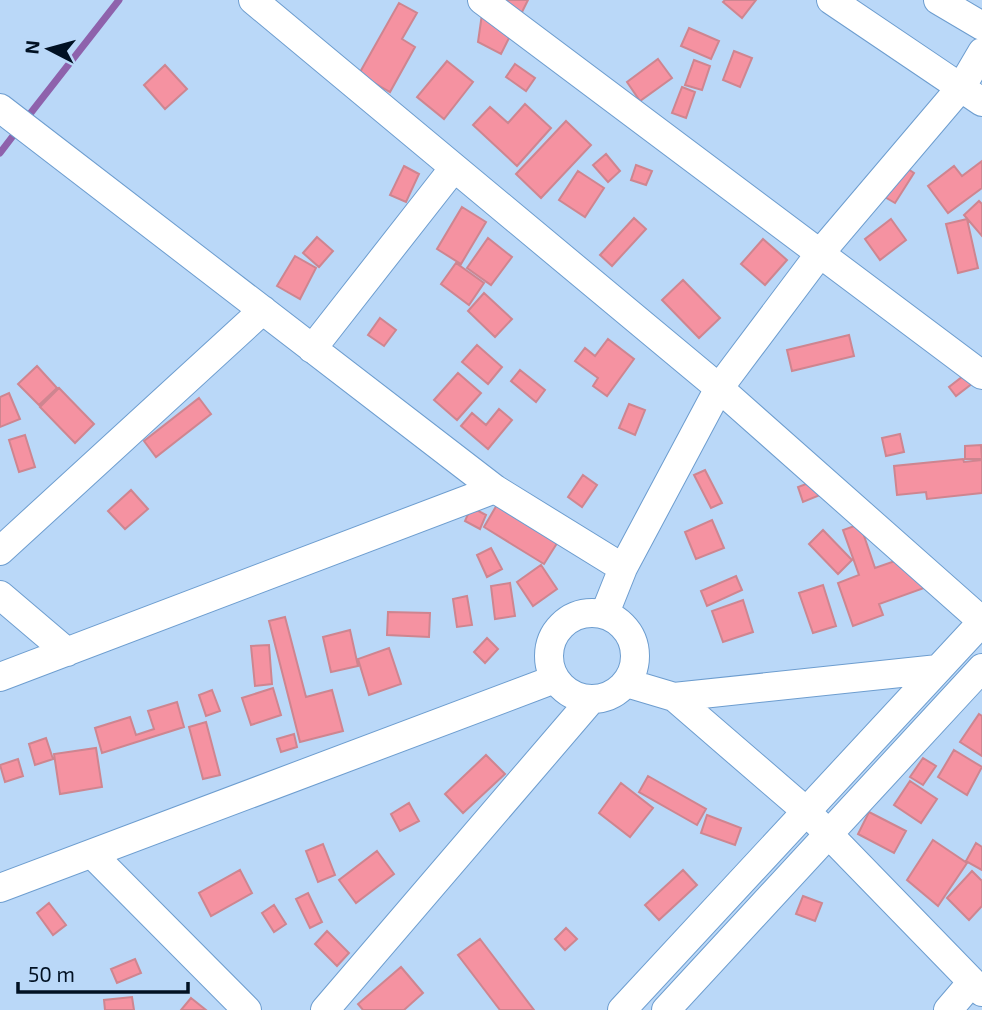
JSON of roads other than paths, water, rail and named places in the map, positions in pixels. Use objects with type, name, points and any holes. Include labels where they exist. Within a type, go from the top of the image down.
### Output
[{"type":"street","points":[[253,0],[719,388],[982,622],[622,1010]]},
{"type":"street","points":[[482,0],[821,251],[982,375]]},
{"type":"street","points":[[831,0],[972,94]]},
{"type":"street","points":[[938,0],[982,26]]},
{"type":"street","points":[[605,613],[623,568],[719,388],[821,251],[972,94],[982,52]]},
{"type":"street","points":[[5,111],[495,489],[623,568]]},
{"type":"street","points":[[312,349],[453,169]]},
{"type":"street","points":[[0,551],[263,310]]},
{"type":"street","points":[[0,677],[495,489]]},
{"type":"street","points":[[0,596],[67,652]]},
{"type":"street","points":[[584,612],[605,613],[623,624],[635,642],[636,664],[627,683],[611,696],[590,701],[570,694],[555,679],[548,659],[552,638],[565,621],[584,612]]},
{"type":"street","points":[[666,1010],[982,668]]},
{"type":"street","points":[[627,683],[674,697],[938,669]]},
{"type":"street","points":[[2,881],[93,855],[555,679]]},
{"type":"street","points":[[674,697],[806,811],[977,987],[948,1010]]},
{"type":"street","points":[[325,1010],[590,701]]},
{"type":"street","points":[[93,855],[247,1010]]},
{"type":"waterway","points":[[26,119],[119,0]]},
{"type":"waterway","points":[[0,153],[19,128]]}]
